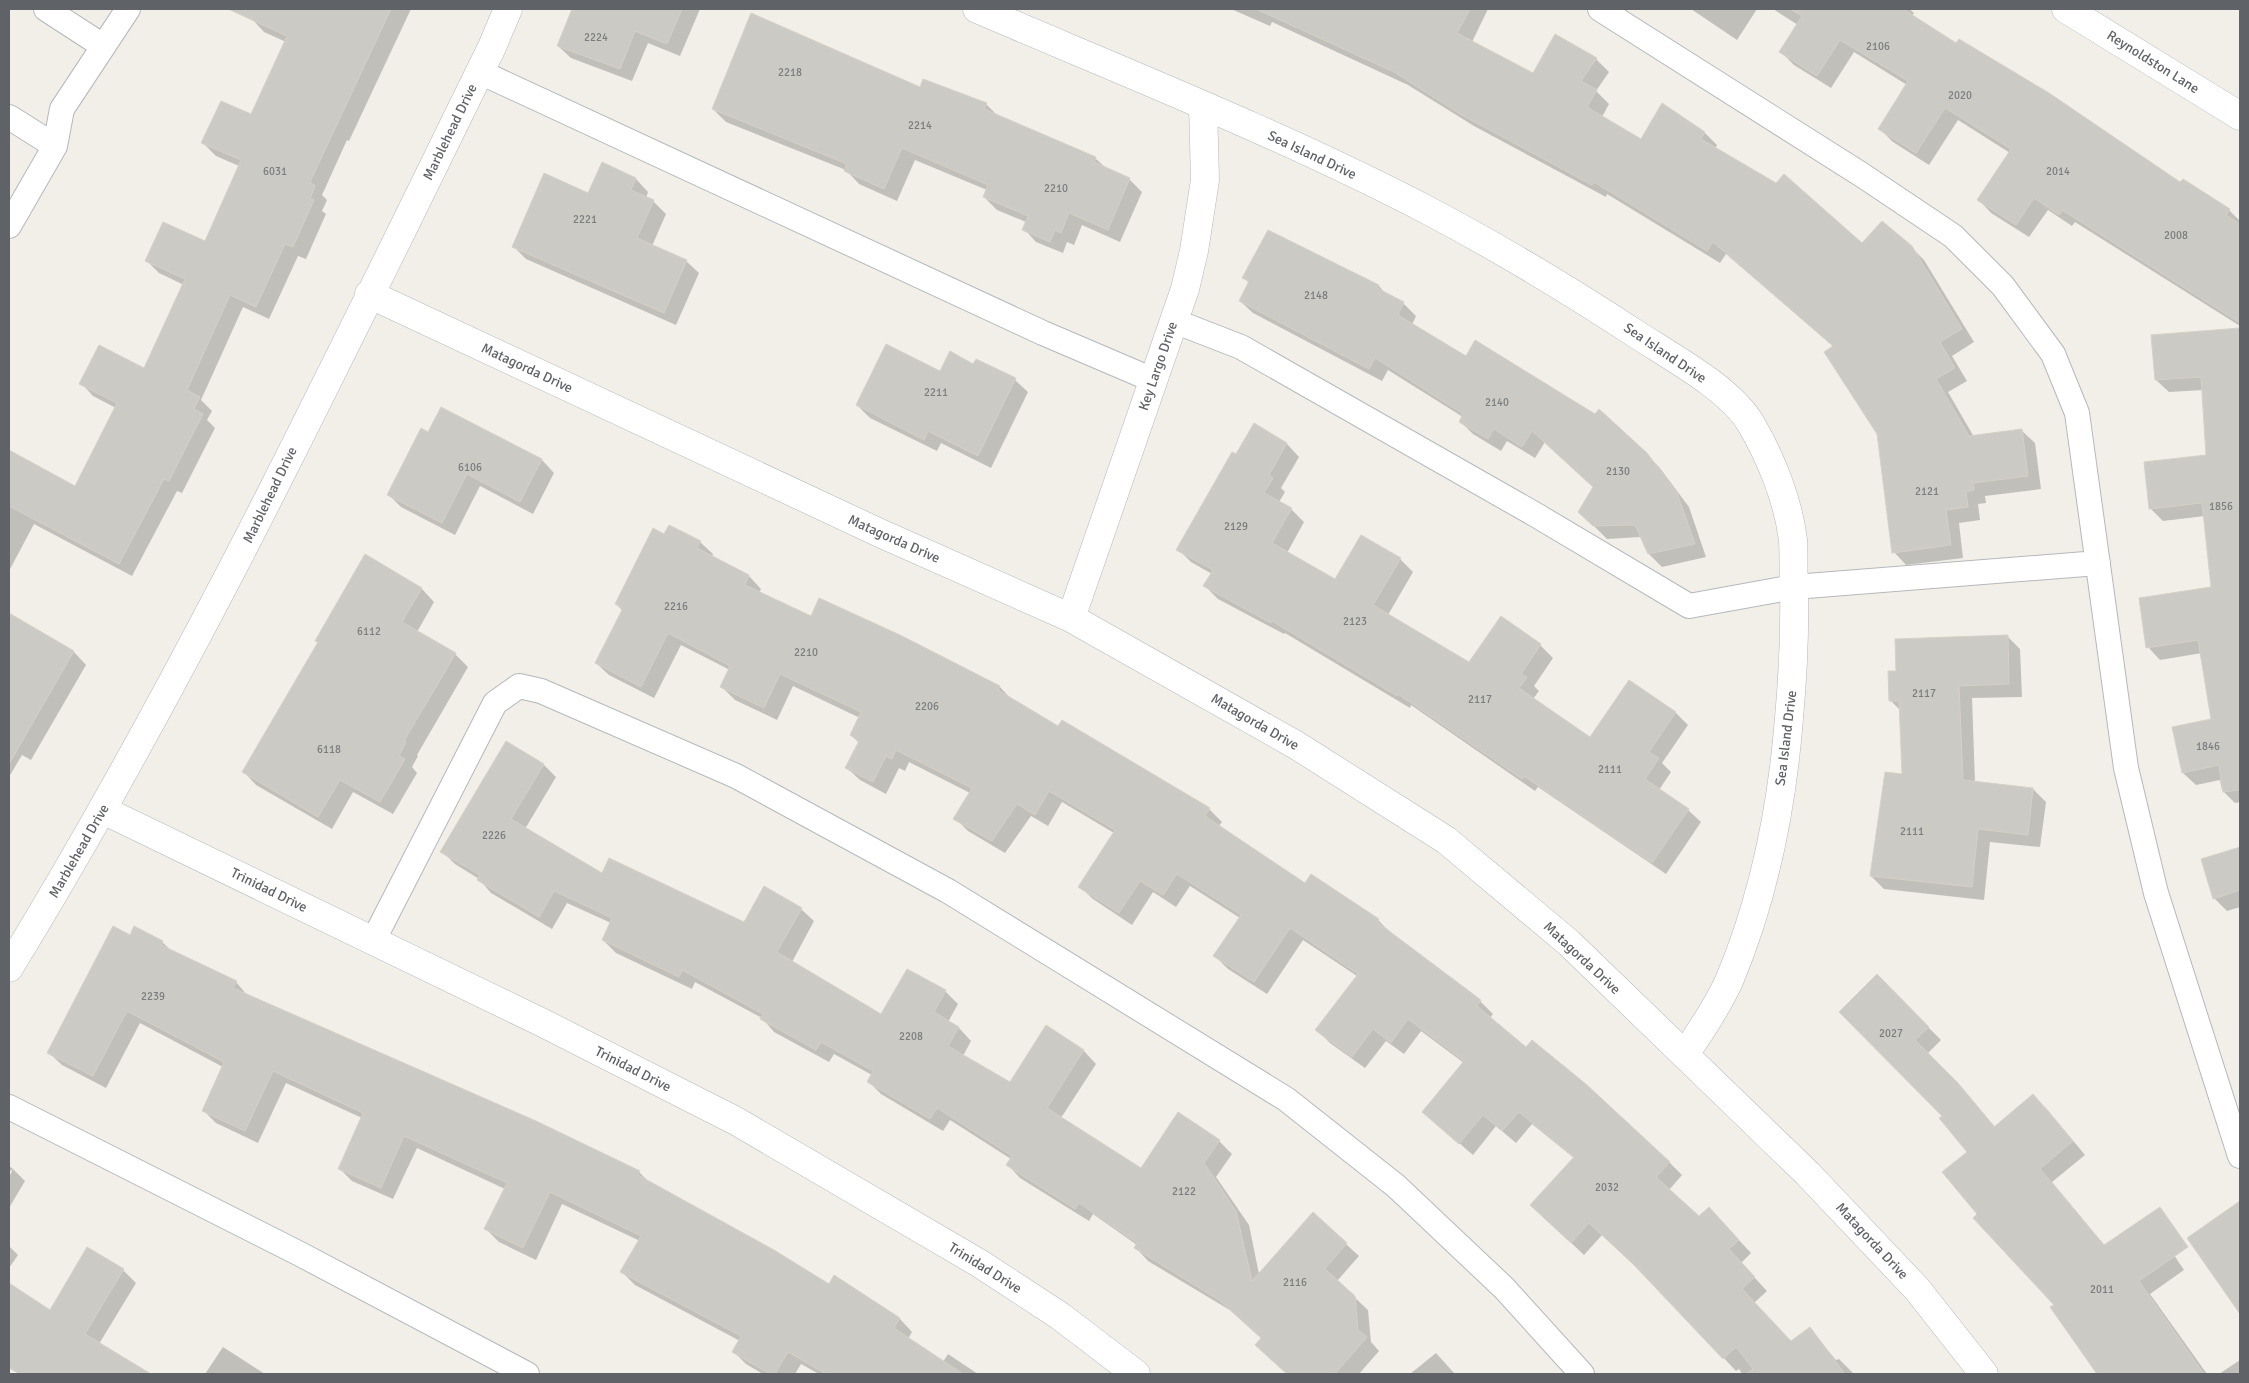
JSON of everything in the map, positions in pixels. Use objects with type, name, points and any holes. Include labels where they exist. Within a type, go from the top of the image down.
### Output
[{"type":"street","name":"Marblehead Drive","points":[[9,968],[103,810],[166,697],[234,567],[480,72],[508,9]]},
{"type":"street","name":"Sea Island Drive","points":[[977,9],[1203,105],[1312,154],[1463,230],[1555,281],[1721,392],[1749,419],[1768,455],[1782,494],[1793,538],[1795,644],[1788,730],[1771,853],[1728,981],[1712,1013],[1686,1054]]},
{"type":"street","name":"Reynoldston Lane","points":[[2066,9],[2240,116]]},
{"type":"street","name":"Key Largo Drive","points":[[1071,618],[1185,289],[1194,251],[1205,180],[1206,146],[1203,105]]},
{"type":"street","name":"Matagorda Drive","points":[[369,294],[882,534],[1071,618],[1296,744],[1446,840],[1569,944],[1686,1054],[1807,1173],[1917,1289],[1984,1374]]},
{"type":"street","name":"Trinidad Drive","points":[[103,810],[541,1022],[736,1121],[979,1263],[1060,1316],[1136,1374]]},
{"type":"lane","points":[[46,9],[103,46]]},
{"type":"lane","points":[[9,226],[55,146],[62,109],[128,9]]},
{"type":"lane","points":[[1600,9],[1854,170],[1953,236],[2003,286],[2053,354],[2077,413],[2126,768],[2156,893],[2240,1156]]},
{"type":"lane","points":[[480,72],[1043,333],[1154,380]]},
{"type":"lane","points":[[9,117],[55,146]]},
{"type":"lane","points":[[1174,321],[1241,347],[1536,515],[1689,606],[1794,587],[2098,563]]},
{"type":"lane","points":[[373,941],[495,703],[518,686],[542,691],[736,776],[948,891],[1286,1099],[1403,1192],[1504,1288],[1582,1374]]},
{"type":"lane","points":[[9,1107],[300,1254],[527,1374]]},
{"type":"building","points":[[228,9],[391,9],[310,182],[315,186],[310,199],[314,200],[293,247],[285,244],[256,307],[230,295],[187,390],[200,397],[194,409],[203,414],[169,481],[164,479],[119,564],[9,506],[9,450],[75,486],[117,403],[79,384],[99,345],[144,368],[185,279],[145,261],[163,222],[205,241],[241,160],[201,143],[221,101],[251,114],[287,36]]},
{"type":"building","points":[[572,9],[682,9],[667,44],[635,31],[620,69],[557,46]]},
{"type":"building","points":[[1256,9],[1470,9],[1457,33],[1533,73],[1555,34],[1597,58],[1581,81],[1597,90],[1587,107],[1641,139],[1662,103],[1705,132],[1701,139],[1776,183],[1784,174],[1862,243],[1882,221],[1912,246],[1962,329],[1940,342],[1955,368],[1936,379],[1969,436],[2022,429],[2028,476],[1973,483],[1974,490],[1966,492],[1968,507],[1946,510],[1951,545],[1892,553],[1877,434],[1824,352],[1833,346],[1713,242],[1707,251],[1594,182],[1592,185],[1460,114],[1394,72]]},
{"type":"building","points":[[1790,9],[1903,9],[1956,43],[1959,39],[2049,93],[2180,182],[2183,179],[2230,209],[2226,215],[2240,224],[2240,323],[2062,210],[2059,215],[2034,198],[2016,225],[1977,200],[2011,149],[1945,108],[1916,153],[1878,129],[1908,81],[1840,40],[1817,76],[1779,52],[1802,16]]},
{"type":"building","points":[[751,13],[920,87],[923,79],[987,103],[984,109],[1096,157],[1094,162],[1130,178],[1108,230],[1069,213],[1061,233],[1055,230],[1050,242],[1022,230],[1028,216],[983,197],[988,185],[902,148],[884,189],[844,171],[847,164],[712,109]]},
{"type":"building","points":[[602,162],[636,178],[631,190],[654,200],[637,238],[687,260],[664,313],[512,247],[544,173],[588,193]]},
{"type":"building","points":[[1268,230],[1379,285],[1377,288],[1404,302],[1398,315],[1466,356],[1475,340],[1595,414],[1599,409],[1647,453],[1677,493],[1695,544],[1648,554],[1635,525],[1593,526],[1578,512],[1593,487],[1532,431],[1522,447],[1494,429],[1488,439],[1459,422],[1463,414],[1375,358],[1369,369],[1239,301],[1249,281],[1242,278]]},
{"type":"building","points":[[2240,328],[2240,790],[2223,792],[2219,765],[2182,773],[2172,727],[2211,719],[2198,640],[2146,648],[2139,598],[2211,587],[2202,503],[2149,509],[2144,462],[2206,455],[2201,377],[2155,380],[2151,335]]},
{"type":"building","points":[[886,344],[940,371],[950,351],[973,364],[976,359],[1016,378],[978,456],[928,431],[924,440],[856,405]]},
{"type":"building","points":[[441,407],[542,459],[520,502],[467,474],[442,523],[387,495],[421,428],[428,432]]},
{"type":"building","points":[[1254,423],[1287,443],[1269,475],[1273,478],[1264,493],[1292,508],[1272,543],[1335,579],[1361,535],[1401,558],[1373,605],[1469,662],[1501,616],[1541,644],[1521,674],[1527,677],[1519,688],[1590,737],[1629,680],[1676,712],[1649,752],[1659,758],[1645,779],[1689,809],[1652,863],[1524,776],[1522,779],[1398,694],[1397,696],[1272,621],[1271,623],[1203,586],[1213,570],[1176,550],[1232,452],[1236,454]]},
{"type":"building","points":[[669,525],[701,541],[697,548],[749,575],[745,585],[811,616],[819,598],[900,635],[1000,686],[998,690],[1058,726],[1062,720],[1210,808],[1205,816],[1305,883],[1311,874],[1379,919],[1377,922],[1481,1000],[1477,1006],[1526,1047],[1532,1040],[1587,1085],[1670,1162],[1656,1177],[1699,1216],[1709,1207],[1739,1240],[1729,1249],[1755,1277],[1742,1289],[1791,1341],[1810,1327],[1845,1374],[1746,1374],[1753,1369],[1736,1347],[1723,1359],[1634,1265],[1589,1223],[1571,1243],[1530,1205],[1574,1157],[1519,1112],[1502,1131],[1483,1115],[1459,1144],[1422,1112],[1464,1061],[1408,1019],[1391,1043],[1373,1029],[1352,1057],[1315,1030],[1358,974],[1290,928],[1254,982],[1213,956],[1241,915],[1177,874],[1163,895],[1140,881],[1119,913],[1078,887],[1115,830],[1049,791],[1035,815],[1017,804],[992,841],[953,819],[972,788],[896,750],[892,759],[886,756],[873,782],[845,768],[859,741],[850,735],[861,712],[780,674],[764,708],[720,687],[730,666],[668,633],[641,687],[595,663],[623,608],[615,604],[653,528],[664,534]]},
{"type":"building","points":[[365,554],[422,588],[402,622],[456,653],[404,741],[406,742],[399,756],[405,759],[380,802],[340,780],[318,817],[242,772],[318,642],[315,641]]},
{"type":"building","points":[[9,613],[74,651],[9,764]]},
{"type":"building","points":[[2008,635],[2009,684],[1959,686],[1963,780],[2033,788],[2028,835],[1978,829],[1972,887],[1870,876],[1885,772],[1902,774],[1899,701],[1889,701],[1888,671],[1896,671],[1895,639]]},
{"type":"building","points":[[506,741],[544,764],[511,819],[602,873],[609,858],[744,922],[764,886],[802,908],[777,952],[881,1014],[907,969],[946,990],[934,1012],[959,1027],[948,1046],[1010,1082],[1046,1025],[1084,1050],[1047,1108],[1141,1168],[1178,1112],[1220,1140],[1204,1163],[1236,1211],[1252,1281],[1313,1212],[1347,1243],[1325,1269],[1355,1296],[1358,1330],[1367,1337],[1335,1374],[1287,1374],[1255,1345],[1261,1338],[1219,1300],[1134,1248],[1137,1243],[1079,1203],[1075,1209],[1006,1165],[1012,1156],[937,1108],[930,1119],[867,1082],[873,1071],[821,1042],[816,1050],[760,1019],[763,1014],[682,970],[679,977],[602,940],[612,918],[554,891],[539,917],[477,880],[480,875],[440,852]]},
{"type":"building","points":[[2240,847],[2240,890],[2213,899],[2201,859]]},
{"type":"building","points":[[113,926],[130,935],[134,926],[163,941],[161,945],[237,981],[233,988],[536,1121],[640,1171],[638,1175],[774,1250],[829,1284],[834,1275],[900,1318],[894,1328],[963,1374],[826,1374],[788,1352],[775,1374],[770,1374],[732,1352],[741,1336],[620,1272],[641,1236],[550,1192],[523,1248],[484,1229],[507,1183],[404,1136],[381,1188],[338,1169],[363,1113],[273,1071],[245,1131],[202,1111],[224,1062],[127,1011],[93,1076],[47,1053]]},
{"type":"building","points":[[1877,974],[1929,1027],[1915,1040],[1958,1083],[1994,1127],[2033,1094],[2073,1141],[2040,1169],[2104,1245],[2160,1207],[2188,1247],[2139,1281],[2204,1374],[2097,1374],[2050,1307],[2054,1305],[1973,1218],[1977,1214],[1942,1172],[1967,1152],[1939,1118],[1942,1116],[1839,1012]]},
{"type":"building","points":[[2240,1201],[2240,1314],[2187,1238]]},
{"type":"building","points":[[87,1247],[124,1269],[85,1334],[151,1374],[20,1374],[9,1368],[9,1283],[50,1310]]}]
